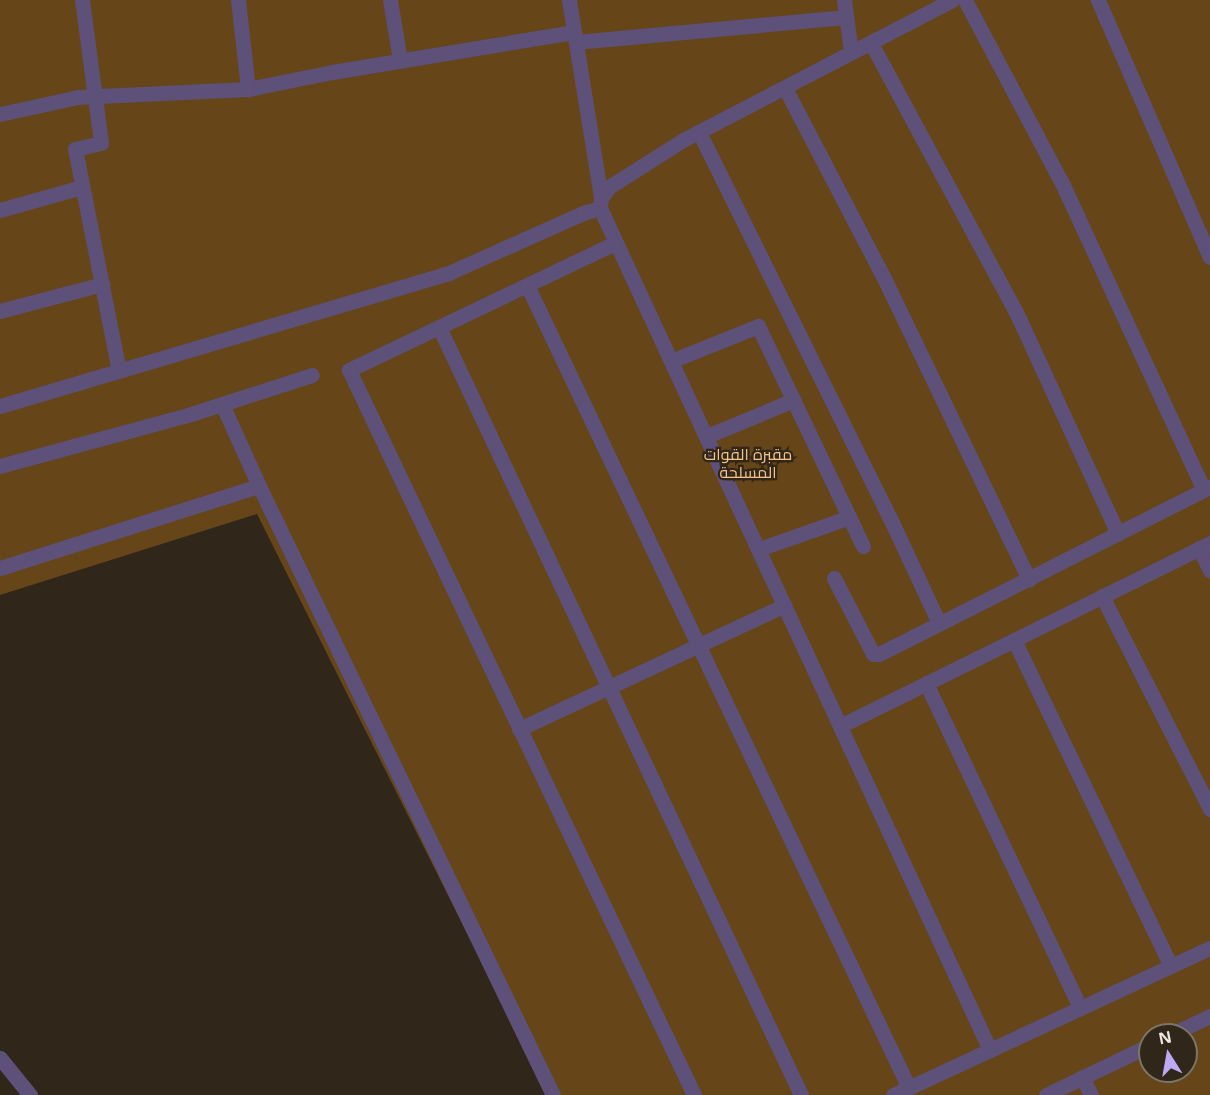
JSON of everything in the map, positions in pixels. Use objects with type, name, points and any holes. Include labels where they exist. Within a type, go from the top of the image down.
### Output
[{"type":"lane","points":[[82,0],[101,143],[75,149],[119,371]]},
{"type":"lane","points":[[238,0],[248,89]]},
{"type":"lane","points":[[390,0],[400,60]]},
{"type":"lane","points":[[568,0],[600,203],[615,243],[842,725],[990,1050]]},
{"type":"lane","points":[[844,0],[851,52]]},
{"type":"lane","points":[[834,578],[873,654],[879,654],[1207,489],[1062,183],[964,0]]},
{"type":"lane","points":[[1098,0],[1210,257]]},
{"type":"lane","points":[[0,406],[451,272],[583,213],[600,203],[609,187],[699,132],[950,1]]},
{"type":"lane","points":[[0,114],[78,97],[248,89],[400,60],[575,37],[846,17]]},
{"type":"lane","points":[[871,43],[1016,312],[1118,534]]},
{"type":"lane","points":[[785,88],[883,276],[1029,580]]},
{"type":"lane","points":[[699,132],[890,518],[939,623]]},
{"type":"lane","points":[[0,210],[82,187]]},
{"type":"lane","points":[[615,243],[349,370],[694,1095]]},
{"type":"lane","points":[[0,311],[102,284]]},
{"type":"lane","points":[[527,285],[909,1088]]},
{"type":"lane","points":[[672,361],[758,326],[863,546]]},
{"type":"lane","points":[[439,327],[801,1095]]},
{"type":"lane","points":[[0,466],[222,404],[312,375]]},
{"type":"lane","points":[[707,436],[794,400]]},
{"type":"lane","points":[[222,404],[259,486],[553,1095]]},
{"type":"lane","points":[[0,568],[259,486]]},
{"type":"lane","points":[[759,549],[850,517]]},
{"type":"lane","points":[[842,725],[1204,546],[1210,571]]},
{"type":"lane","points":[[1102,596],[1210,809]]},
{"type":"lane","points":[[519,729],[785,605]]},
{"type":"lane","points":[[1014,640],[1172,966]]},
{"type":"lane","points":[[926,683],[1080,1008]]},
{"type":"lane","points":[[893,1095],[1210,948]]},
{"type":"lane","points":[[1195,1023],[1210,1016]]},
{"type":"lane","points":[[1046,1095],[1138,1051]]},
{"type":"lane","points":[[0,1058],[30,1095]]},
{"type":"lane","points":[[1082,1077],[1091,1095]]},
{"type":"green space","name":"مقبرة القوات المسلحة","points":[[0,0],[1210,0],[1210,1095],[548,1095],[257,514],[0,595]]}]
